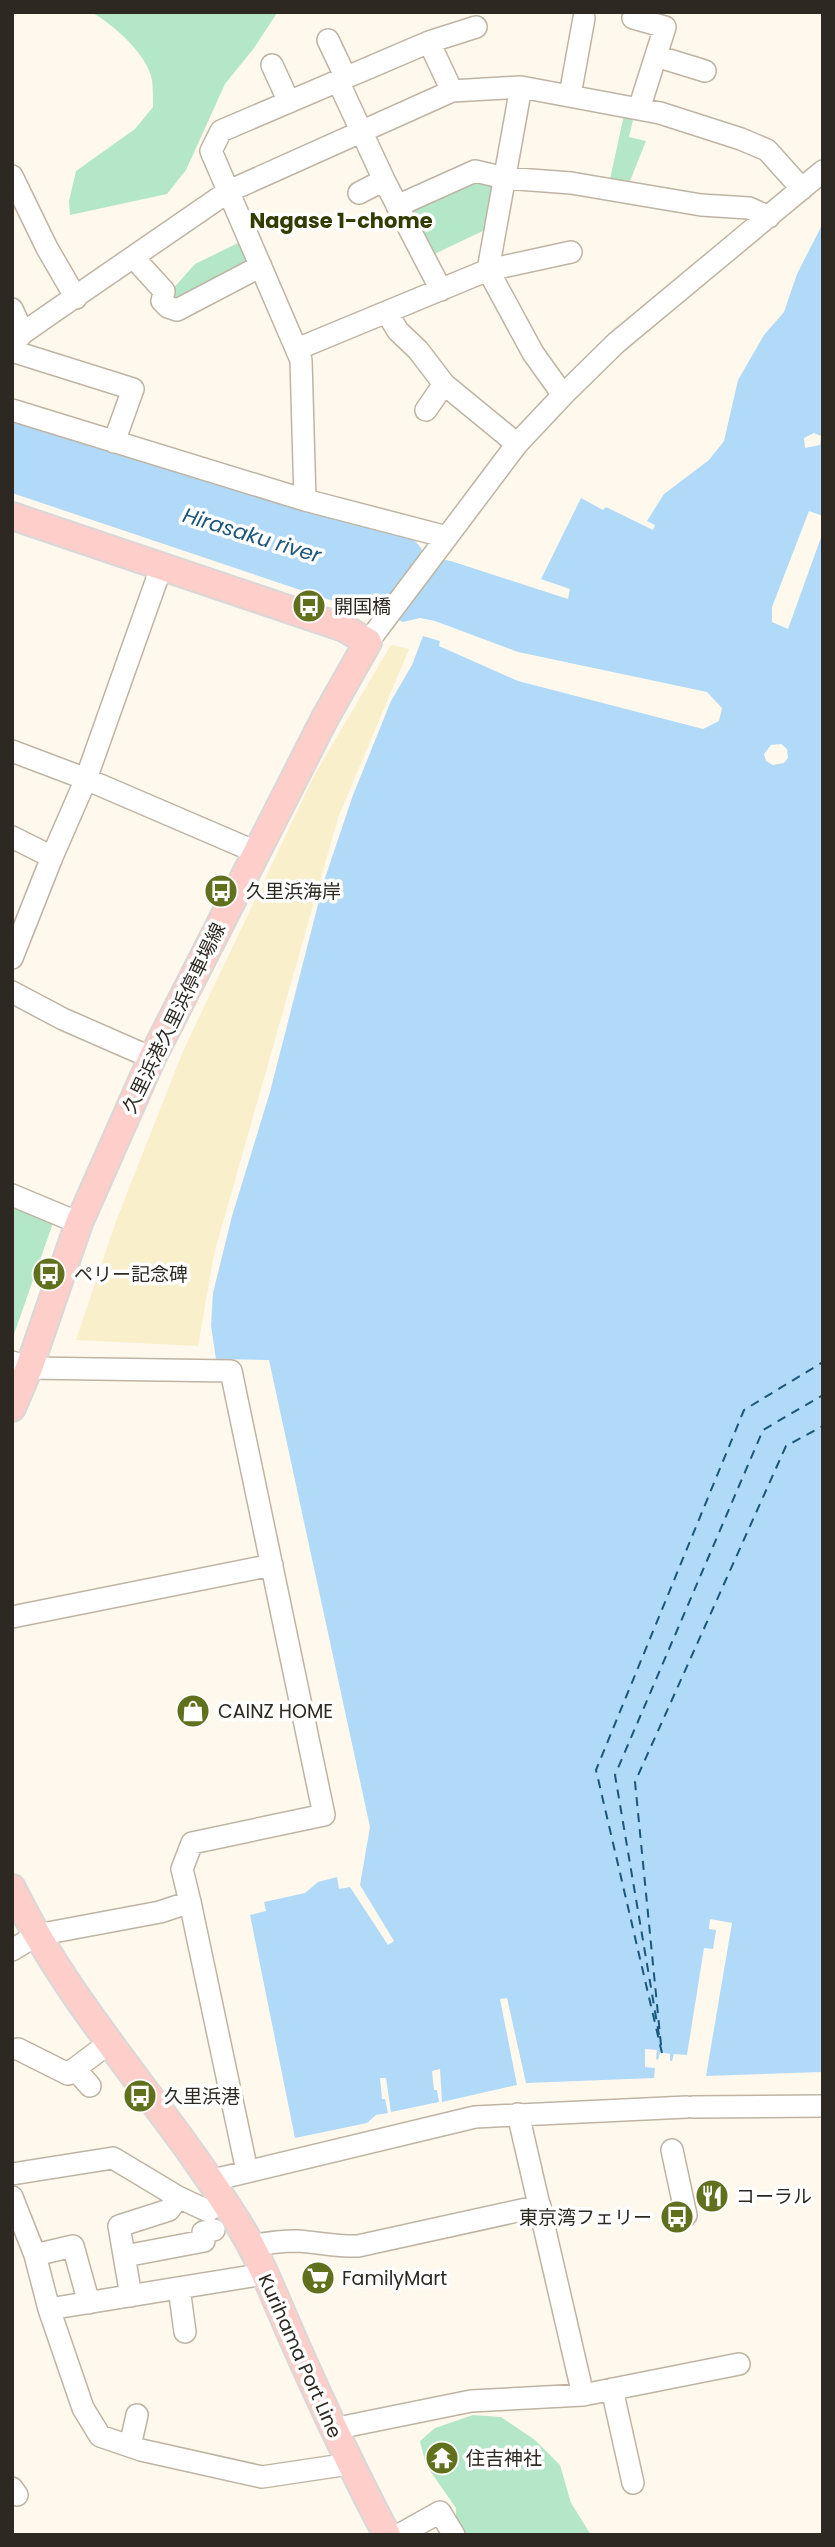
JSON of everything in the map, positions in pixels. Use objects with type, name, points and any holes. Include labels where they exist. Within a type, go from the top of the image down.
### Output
[{"type":"main road","points":[[12,516],[344,628],[374,633]]},
{"type":"main road","points":[[12,530],[337,638],[374,633]]},
{"type":"main road","name":"久里浜港久里浜停車場線","points":[[12,1408],[20,1365],[152,1058],[325,718],[374,633]]},
{"type":"main road","points":[[12,1888],[37,1935],[110,2043],[216,2190]]},
{"type":"main road","name":"Kurihama Port Line","points":[[216,2190],[251,2246],[349,2464],[387,2535]]},
{"type":"street","points":[[570,95],[584,18]]},
{"type":"street","points":[[633,18],[665,27],[639,109]]},
{"type":"street","points":[[306,500],[301,360],[211,151],[221,131],[250,109],[289,102],[429,42],[476,27]]},
{"type":"street","points":[[328,40],[362,132],[441,290]]},
{"type":"street","points":[[429,42],[452,91]]},
{"type":"street","points":[[656,56],[705,71]]},
{"type":"street","points":[[272,65],[289,102]]},
{"type":"street","points":[[521,87],[488,270],[533,353],[563,395]]},
{"type":"street","points":[[16,343],[229,191],[452,91],[521,87],[660,113],[767,150],[802,189]]},
{"type":"street","points":[[397,206],[475,171],[505,178],[571,183],[701,205],[749,208],[769,217]]},
{"type":"street","points":[[374,633],[517,444],[563,395],[616,343],[823,172]]},
{"type":"street","points":[[12,176],[47,248],[76,298]]},
{"type":"street","points":[[359,193],[384,180]]},
{"type":"street","points":[[297,349],[488,270],[571,252]]},
{"type":"street","points":[[133,257],[164,291],[162,301],[177,310],[261,266]]},
{"type":"street","points":[[12,309],[16,343]]},
{"type":"street","points":[[387,313],[398,331],[418,350],[444,384],[517,444]]},
{"type":"street","points":[[16,343],[132,389],[114,442]]},
{"type":"street","points":[[426,410],[444,384]]},
{"type":"street","points":[[12,410],[441,544]]},
{"type":"street","points":[[12,958],[86,779],[158,579]]},
{"type":"street","points":[[12,751],[86,779],[256,852]]},
{"type":"street","points":[[12,837],[52,857]]},
{"type":"street","points":[[12,992],[63,1019],[152,1058]]},
{"type":"street","points":[[12,1195],[79,1223]]},
{"type":"street","points":[[20,1365],[231,1371],[324,1815],[192,1843],[182,1869],[247,2171]]},
{"type":"street","points":[[12,1617],[272,1565]]},
{"type":"street","points":[[12,1950],[37,1935],[160,1912],[190,1902]]},
{"type":"street","points":[[68,2074],[110,2043]]},
{"type":"street","points":[[18,2049],[68,2074]]},
{"type":"street","points":[[68,2074],[75,2069],[90,2086]]},
{"type":"street","points":[[12,2174],[113,2158],[178,2197],[208,2211],[216,2190],[247,2171],[475,2117],[690,2107],[823,2106]]},
{"type":"street","points":[[518,2114],[583,2395]]},
{"type":"street","points":[[672,2150],[686,2215]]},
{"type":"street","points":[[12,2197],[35,2255],[49,2309],[83,2408],[100,2436],[130,2446],[262,2477],[349,2464]]},
{"type":"street","points":[[131,2296],[119,2226],[169,2210],[178,2197]]},
{"type":"street","points":[[251,2246],[298,2241],[339,2247],[358,2245],[540,2206]]},
{"type":"street","points":[[125,2256],[204,2241],[203,2232],[214,2230]]},
{"type":"street","points":[[35,2255],[73,2246],[89,2303]]},
{"type":"street","points":[[49,2309],[264,2274]]},
{"type":"street","points":[[179,2288],[185,2332]]},
{"type":"street","points":[[333,2429],[471,2401],[583,2395],[739,2364]]},
{"type":"street","points":[[612,2389],[633,2483]]},
{"type":"street","points":[[130,2446],[136,2415]]},
{"type":"street","points":[[400,2535],[440,2512],[454,2535]]},
{"type":"green space","points":[[91,12],[333,12],[277,13],[254,48],[225,84],[186,170],[167,194],[70,215],[69,201],[76,171],[135,129],[153,107],[152,80],[144,61],[119,32]]},
{"type":"green space","points":[[624,115],[634,116],[629,137],[646,141],[630,181],[610,179]]},
{"type":"green space","points":[[475,179],[497,181],[485,230],[428,257],[404,211]]},
{"type":"green space","points":[[242,241],[251,266],[177,304],[170,292],[195,264]]},
{"type":"green space","points":[[12,1203],[53,1223],[12,1340]]},
{"type":"green space","points":[[473,2415],[501,2417],[535,2440],[560,2465],[571,2503],[591,2535],[456,2535],[456,2508],[426,2465],[420,2441],[435,2428]]},
{"type":"sand","points":[[391,645],[409,649],[338,818],[214,1254],[198,1346],[76,1340],[116,1221],[184,1049],[315,774]]},
{"type":"water","name":"Hirasaku river","points":[[823,223],[823,2072],[706,2076],[732,1923],[710,1919],[709,1929],[716,1930],[713,1949],[704,1948],[687,2055],[674,2054],[670,2061],[670,2054],[660,2052],[658,2060],[657,2050],[645,2049],[645,2067],[655,2068],[654,2078],[526,2083],[507,1998],[500,1999],[517,2085],[442,2102],[440,2069],[432,2071],[434,2090],[437,2090],[439,2102],[391,2112],[386,2078],[380,2078],[382,2099],[385,2099],[388,2113],[376,2115],[367,2123],[295,2138],[250,1915],[266,1911],[264,1902],[305,1893],[318,1882],[337,1877],[339,1889],[350,1887],[388,1945],[394,1941],[360,1885],[370,1827],[269,1360],[216,1359],[211,1326],[213,1293],[232,1216],[270,1092],[324,881],[353,795],[391,701],[412,665],[423,636],[440,641],[439,646],[518,681],[703,729],[719,721],[722,708],[707,692],[518,652],[435,621],[420,618],[403,622],[380,612],[368,616],[348,606],[12,493],[12,415],[408,538],[418,544],[424,556],[451,561],[568,599],[570,589],[541,579],[581,498],[653,530],[655,525],[647,521],[664,494],[709,460],[724,441],[738,380],[764,335],[784,312],[797,274]],"holes":[[[814,433],[821,436],[820,445],[805,448],[804,438]],[[781,744],[787,749],[788,758],[784,763],[773,765],[766,761],[764,754],[771,745]]]},
{"type":"pier","points":[[809,511],[823,516],[823,532],[788,629],[772,622],[772,607]]},
{"type":"ferry route","points":[[662,2053],[596,1770],[744,1410],[823,1362]]},
{"type":"ferry route","points":[[659,2035],[615,1775],[763,1430],[823,1395]]},
{"type":"ferry route","points":[[661,2045],[635,1782],[786,1446],[823,1426]]},
{"type":"place","name":"開国橋","points":[[309,606]]},
{"type":"place","name":"久里浜海岸","points":[[221,891]]},
{"type":"place","name":"ペリー記念碑","points":[[49,1274]]},
{"type":"place","name":"CAINZ HOME","points":[[193,1711]]},
{"type":"place","name":"久里浜港","points":[[140,2096]]},
{"type":"place","name":"コーラル","points":[[712,2196]]},
{"type":"place","name":"東京湾フェリー","points":[[677,2217]]},
{"type":"place","name":"FamilyMart","points":[[318,2278]]},
{"type":"place","name":"住吉神社","points":[[442,2458]]},
{"type":"district","name":"Nagase 1-chome","points":[[341,220]]}]
